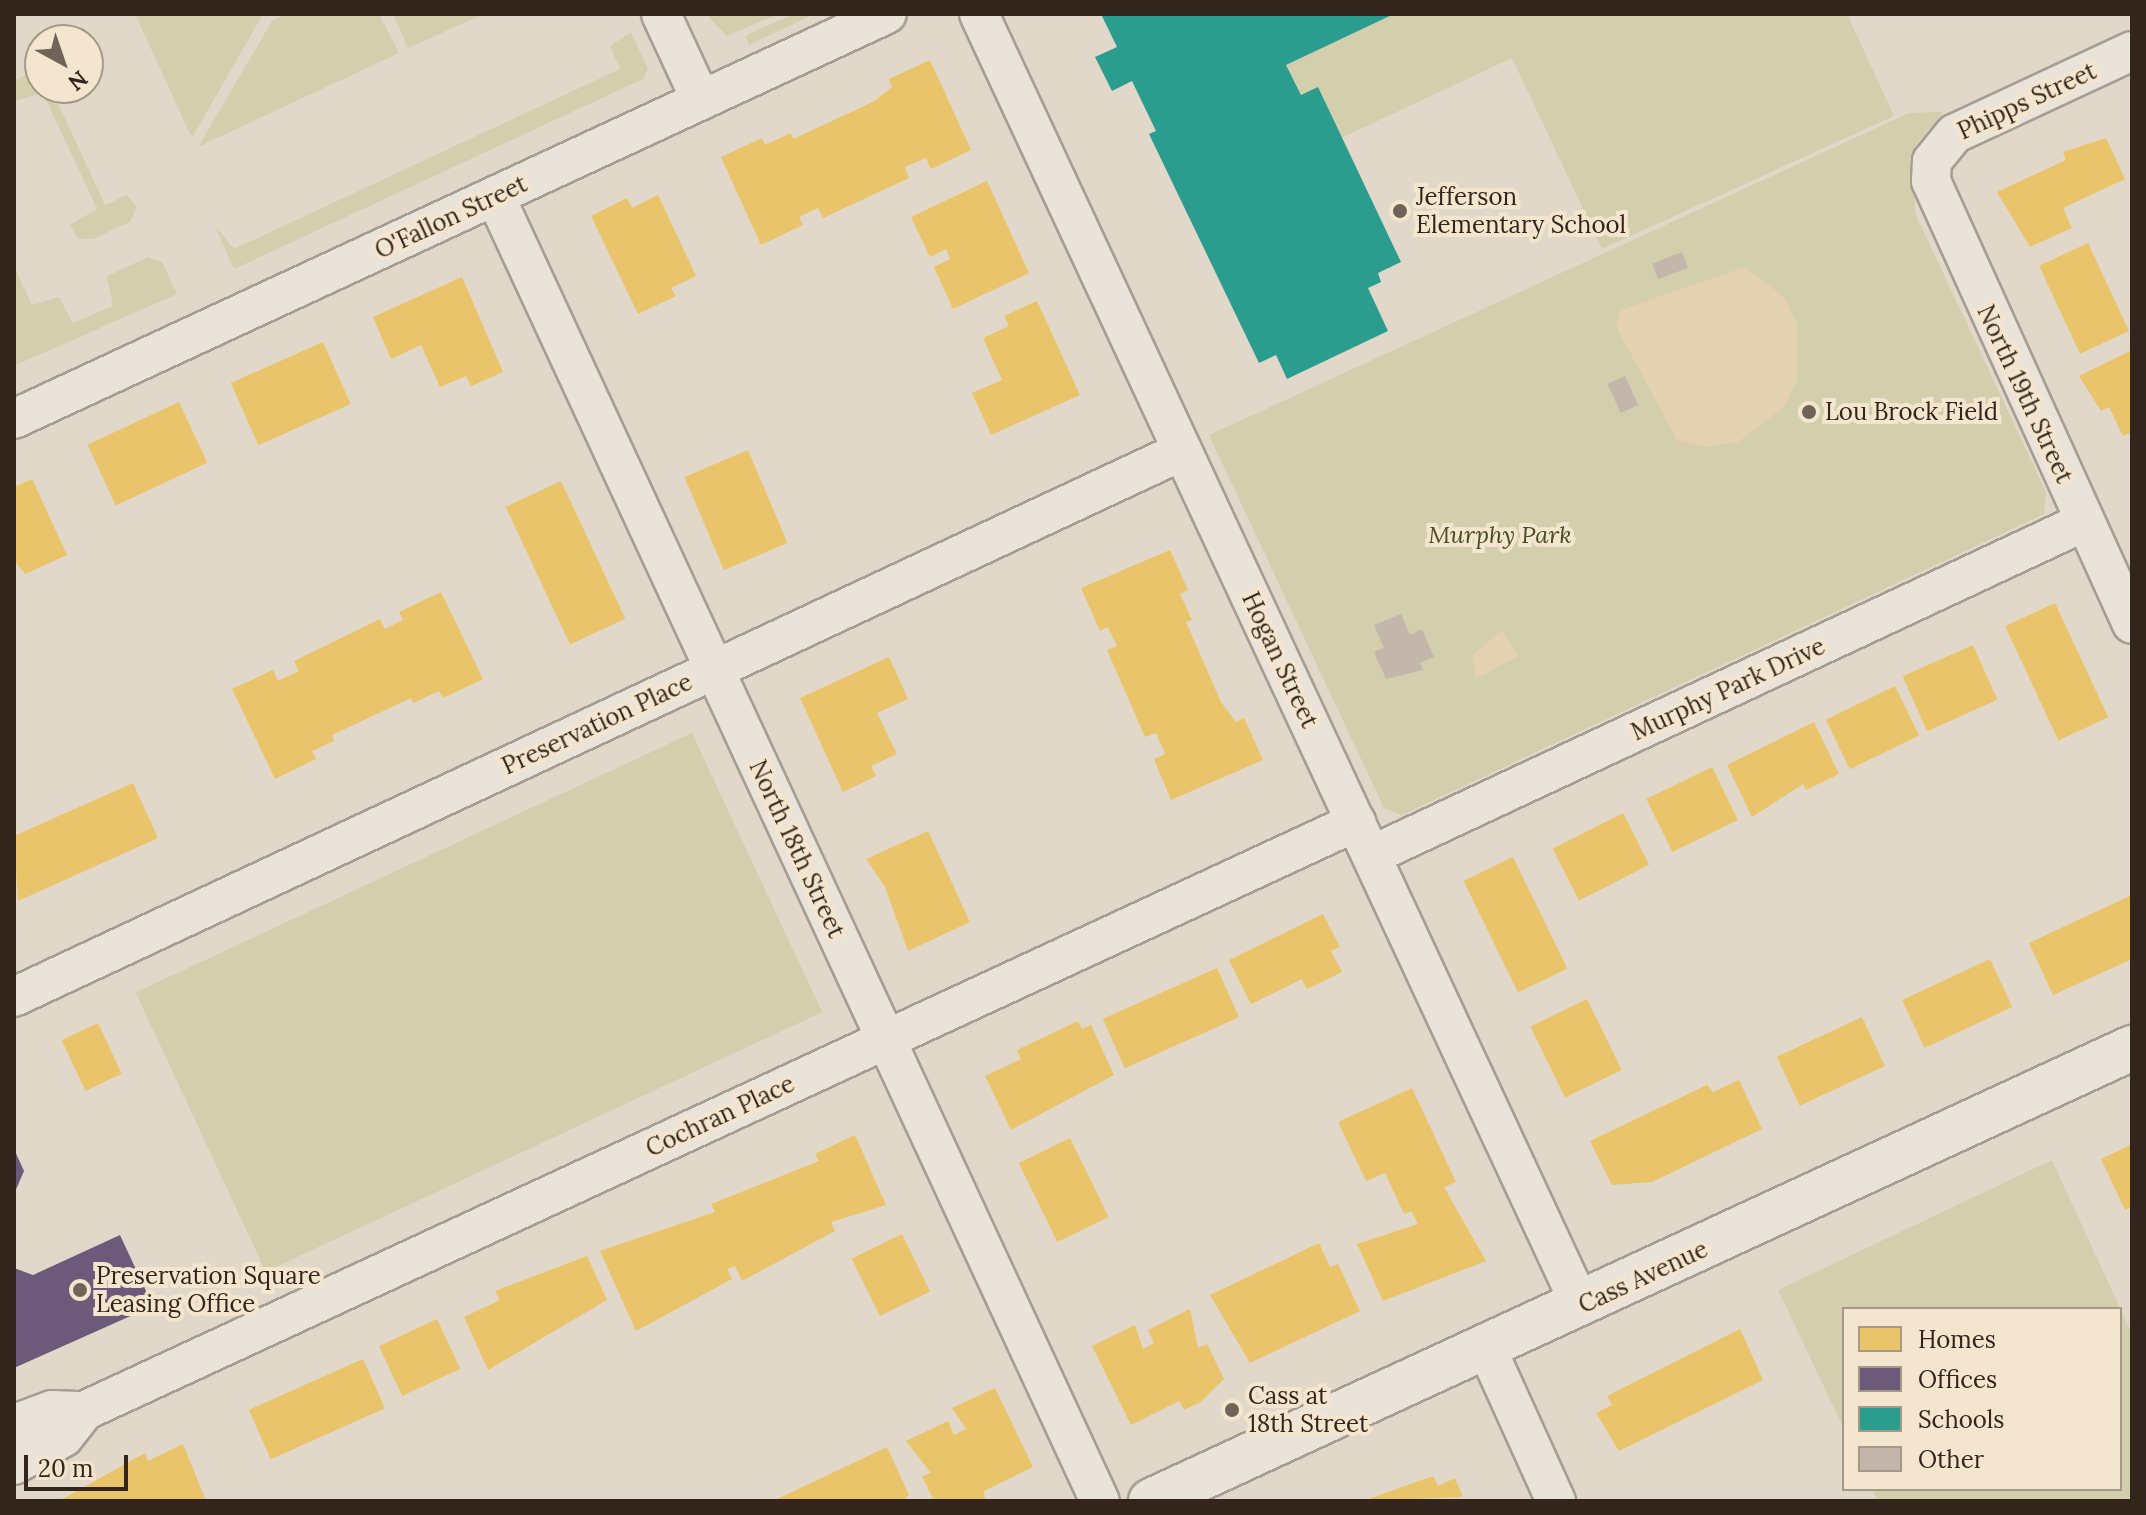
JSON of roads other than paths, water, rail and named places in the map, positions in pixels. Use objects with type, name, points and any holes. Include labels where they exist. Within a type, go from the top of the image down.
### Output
[{"type":"main road","name":"Cass Avenue","points":[[1151,1501],[1581,1306],[2132,1048]]},
{"type":"street","points":[[661,14],[701,100]]},
{"type":"street","name":"O'Fallon Street","points":[[14,419],[887,14]]},
{"type":"street","name":"Hogan Street","points":[[979,14],[1180,452],[1364,838],[1581,1306]]},
{"type":"street","name":"Phipps Street","points":[[1932,161],[1954,134],[2132,51]]},
{"type":"street","name":"North 19th Street","points":[[1932,161],[1934,199],[2132,624]]},
{"type":"street","name":"North 18th Street","points":[[495,196],[1100,1501]]},
{"type":"street","name":"Preservation Place","points":[[14,997],[1180,452]]},
{"type":"street","name":"Murphy Park Drive","points":[[1364,838],[2084,522]]},
{"type":"street","name":"Cochran Place","points":[[14,1424],[52,1410],[84,1411],[886,1039],[1364,838]]},
{"type":"street","points":[[1487,1349],[1556,1501]]},
{"type":"street","name":"Cochran Place","points":[[14,1465],[64,1437],[84,1411]]},
{"type":"place","name":"Jefferson Elementary School","points":[[1400,211]]},
{"type":"place","name":"Lou Brock Field","points":[[1809,412]]},
{"type":"place","name":"Preservation Square Leasing Office","points":[[80,1290]]},
{"type":"place","name":"Cass at 18th Street","points":[[1232,1410]]},
{"type":"park label","name":"Murphy Park","points":[[1500,535]]}]
